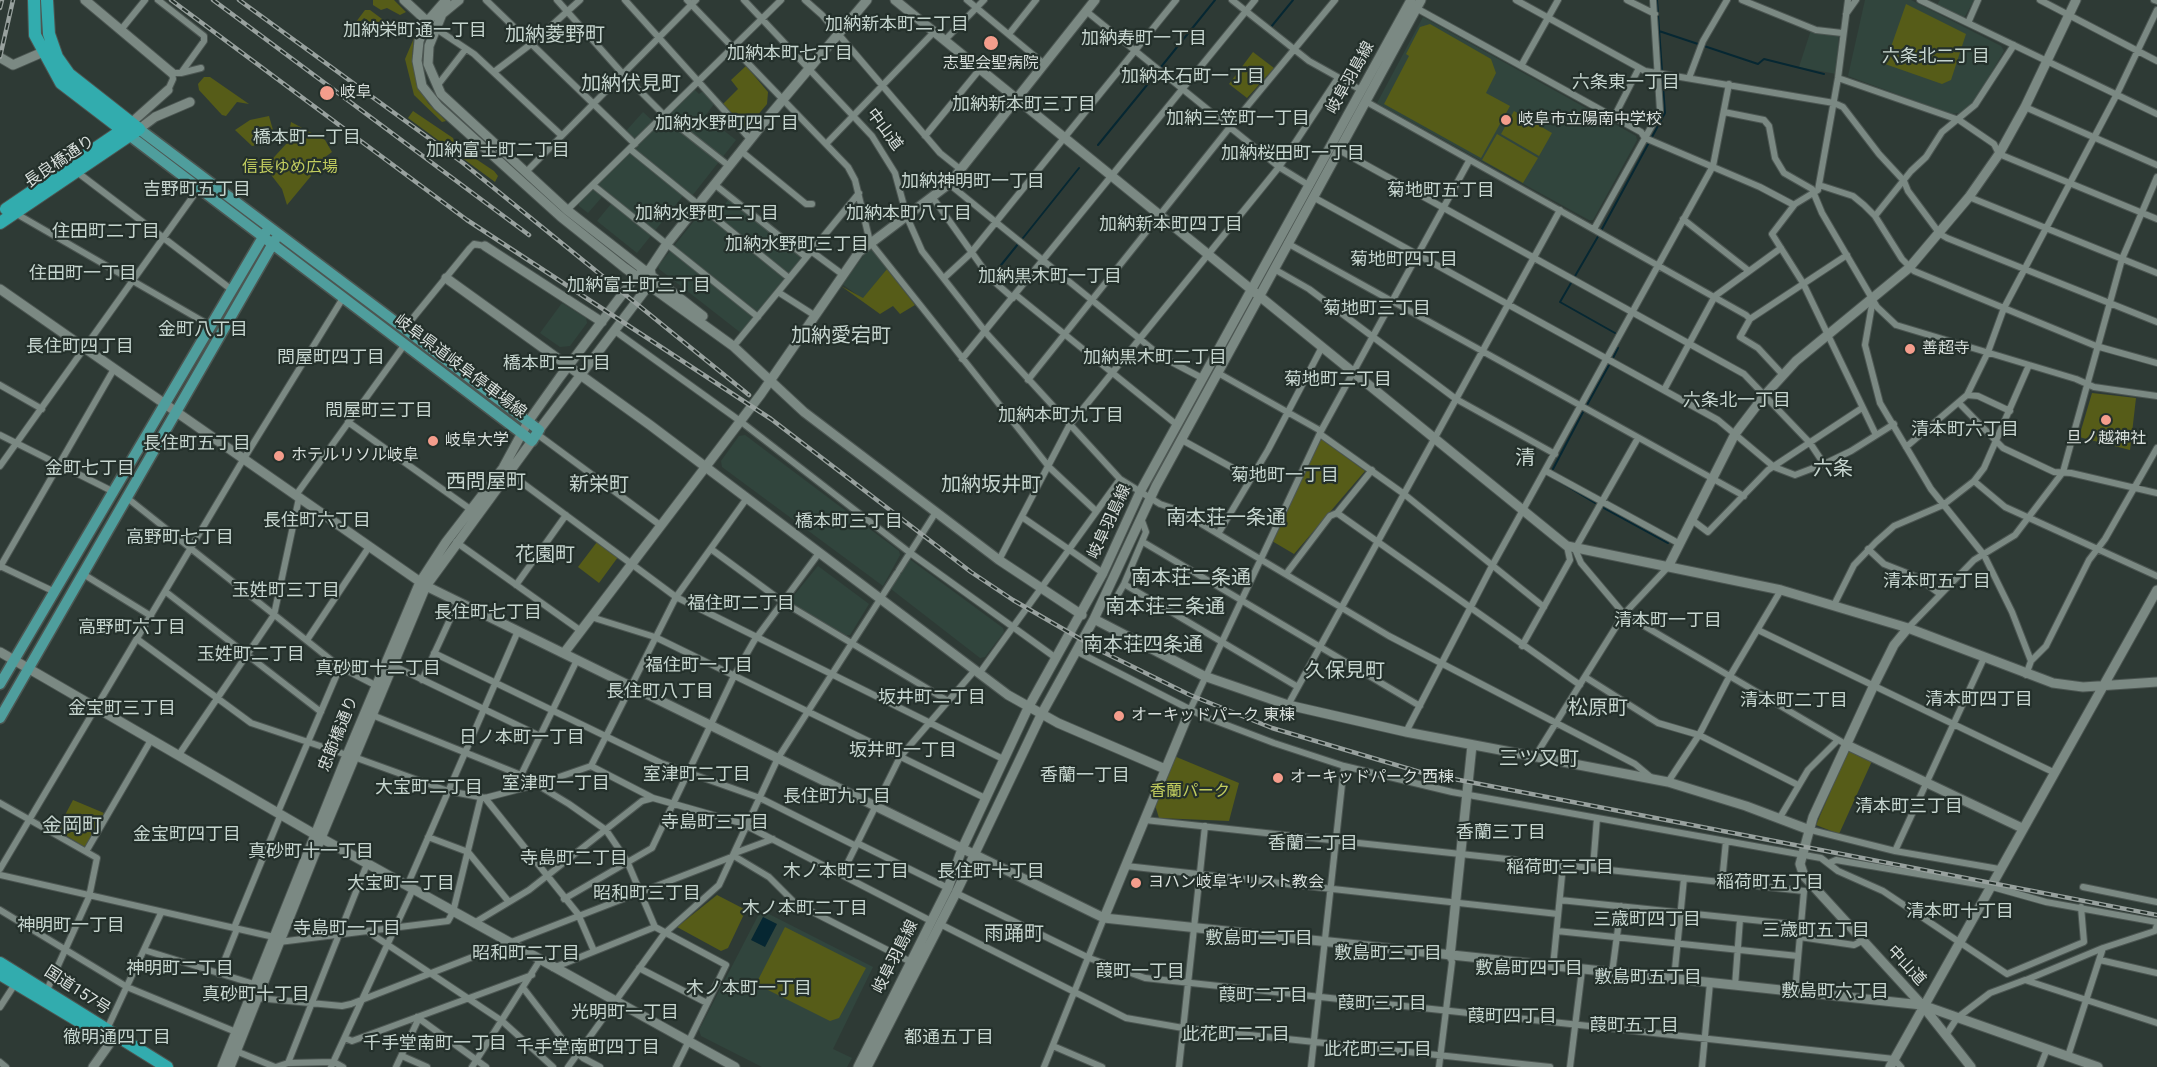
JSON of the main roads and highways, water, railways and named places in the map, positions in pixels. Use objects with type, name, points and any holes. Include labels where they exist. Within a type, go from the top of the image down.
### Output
[{"type":"highway","points":[[34,0],[35,35],[61,83],[130,129]]},
{"type":"highway","points":[[47,0],[49,34],[57,57],[69,74],[130,129]]},
{"type":"highway","name":"長良橋通り","points":[[0,223],[77,172],[130,129]]},
{"type":"highway","name":"長良橋通り","points":[[0,213],[130,129]]},
{"type":"highway","name":"国道157号","points":[[0,963],[47,990],[154,1067]]},
{"type":"highway","name":"国道157号","points":[[0,974],[167,1067]]},
{"type":"main road","name":"岐阜県道岐阜停車場線","points":[[130,129],[199,188],[266,232]]},
{"type":"main road","name":"岐阜県道岐阜停車場線","points":[[130,129],[266,232],[344,298],[405,345],[532,435],[528,422],[404,329],[276,240]]},
{"type":"main road","points":[[0,684],[266,232]]},
{"type":"main road","points":[[0,718],[276,240]]},
{"type":"water","points":[[763,917],[777,924],[765,947],[751,940]]},
{"type":"waterway","points":[[1161,67],[1215,0]]},
{"type":"waterway","points":[[1271,27],[1293,0]]},
{"type":"waterway","points":[[1602,229],[1665,113],[1657,0]]},
{"type":"waterway","points":[[1659,31],[1758,64],[1764,59],[1824,74]]},
{"type":"waterway","points":[[1098,145],[1156,74]]},
{"type":"waterway","points":[[1023,238],[1079,168]]},
{"type":"waterway","points":[[1600,233],[1560,302],[1615,333]]},
{"type":"waterway","points":[[993,275],[1018,244]]},
{"type":"waterway","points":[[1613,358],[1618,348]]},
{"type":"waterway","points":[[1587,405],[1609,365]]},
{"type":"waterway","points":[[1553,469],[1583,412]]},
{"type":"waterway","points":[[1555,479],[1595,503]]},
{"type":"waterway","points":[[1604,508],[1668,543]]},
{"type":"railway","points":[[0,8],[2,0]]},
{"type":"railway","points":[[0,57],[13,0]]},
{"type":"railway","points":[[171,0],[467,220],[771,419],[971,572],[1013,600],[1103,652],[1190,695],[1272,728],[1423,773],[2157,915]]},
{"type":"railway","points":[[213,0],[529,235]]},
{"type":"railway","points":[[239,0],[463,163],[749,395]]},
{"type":"place","name":"志聖会聖病院","points":[[991,43]]},
{"type":"place","name":"岐阜","points":[[327,93]]},
{"type":"place","name":"岐阜市立陽南中学校","points":[[1506,120]]},
{"type":"place","name":"善超寺","points":[[1910,349]]},
{"type":"place","name":"旦ノ越神社","points":[[2106,420]]},
{"type":"place","name":"岐阜大学","points":[[433,441]]},
{"type":"place","name":"ホテルリソル岐阜","points":[[279,456]]},
{"type":"place","name":"オーキッドパーク 東棟","points":[[1119,716]]},
{"type":"place","name":"オーキッドパーク 西棟","points":[[1278,778]]},
{"type":"place","name":"ヨハン岐阜キリスト教会","points":[[1136,883]]},
{"type":"district","name":"加納新本町二丁目","points":[[897,25]]},
{"type":"district","name":"加納栄町通一丁目","points":[[415,31]]},
{"type":"district","name":"加納菱野町","points":[[555,36]]},
{"type":"district","name":"加納寿町一丁目","points":[[1144,39]]},
{"type":"district","name":"加納本町七丁目","points":[[790,54]]},
{"type":"district","name":"六条北二丁目","points":[[1936,57]]},
{"type":"district","name":"加納本石町一丁目","points":[[1193,77]]},
{"type":"district","name":"六条東一丁目","points":[[1626,83]]},
{"type":"district","name":"加納伏見町","points":[[631,85]]},
{"type":"district","name":"加納新本町三丁目","points":[[1024,105]]},
{"type":"district","name":"加納三笠町一丁目","points":[[1238,119]]},
{"type":"district","name":"加納水野町四丁目","points":[[727,124]]},
{"type":"district","name":"橋本町一丁目","points":[[307,138]]},
{"type":"district","name":"加納富士町二丁目","points":[[498,151]]},
{"type":"district","name":"加納桜田町一丁目","points":[[1293,154]]},
{"type":"district","name":"加納神明町一丁目","points":[[973,182]]},
{"type":"district","name":"吉野町五丁目","points":[[197,190]]},
{"type":"district","name":"菊地町五丁目","points":[[1441,191]]},
{"type":"district","name":"加納水野町二丁目","points":[[707,214]]},
{"type":"district","name":"加納本町八丁目","points":[[909,214]]},
{"type":"district","name":"加納新本町四丁目","points":[[1171,225]]},
{"type":"district","name":"住田町二丁目","points":[[106,232]]},
{"type":"district","name":"加納水野町三丁目","points":[[797,245]]},
{"type":"district","name":"菊地町四丁目","points":[[1404,260]]},
{"type":"district","name":"住田町一丁目","points":[[83,274]]},
{"type":"district","name":"加納黒木町一丁目","points":[[1050,277]]},
{"type":"district","name":"加納富士町三丁目","points":[[639,286]]},
{"type":"district","name":"菊地町三丁目","points":[[1377,309]]},
{"type":"district","name":"金町八丁目","points":[[203,330]]},
{"type":"district","name":"加納愛宕町","points":[[841,337]]},
{"type":"district","name":"長住町四丁目","points":[[80,347]]},
{"type":"district","name":"問屋町四丁目","points":[[331,358]]},
{"type":"district","name":"加納黒木町二丁目","points":[[1155,358]]},
{"type":"district","name":"橋本町二丁目","points":[[557,364]]},
{"type":"district","name":"菊地町二丁目","points":[[1338,380]]},
{"type":"district","name":"六条北一丁目","points":[[1737,401]]},
{"type":"district","name":"問屋町三丁目","points":[[379,411]]},
{"type":"district","name":"加納本町九丁目","points":[[1061,416]]},
{"type":"district","name":"清本町六丁目","points":[[1965,430]]},
{"type":"district","name":"長住町五丁目","points":[[197,444]]},
{"type":"district","name":"清","points":[[1525,459]]},
{"type":"district","name":"金町七丁目","points":[[90,469]]},
{"type":"district","name":"六条","points":[[1833,470]]},
{"type":"district","name":"菊地町一丁目","points":[[1285,476]]},
{"type":"district","name":"西問屋町","points":[[486,483]]},
{"type":"district","name":"新栄町","points":[[599,486]]},
{"type":"district","name":"加納坂井町","points":[[991,486]]},
{"type":"district","name":"南本荘一条通","points":[[1226,519]]},
{"type":"district","name":"長住町六丁目","points":[[317,521]]},
{"type":"district","name":"橋本町三丁目","points":[[849,522]]},
{"type":"district","name":"高野町七丁目","points":[[180,538]]},
{"type":"district","name":"花園町","points":[[545,556]]},
{"type":"district","name":"南本荘二条通","points":[[1191,579]]},
{"type":"district","name":"清本町五丁目","points":[[1937,582]]},
{"type":"district","name":"玉姓町三丁目","points":[[286,591]]},
{"type":"district","name":"福住町二丁目","points":[[741,604]]},
{"type":"district","name":"南本荘三条通","points":[[1165,608]]},
{"type":"district","name":"長住町七丁目","points":[[488,613]]},
{"type":"district","name":"清本町一丁目","points":[[1668,621]]},
{"type":"district","name":"高野町六丁目","points":[[132,628]]},
{"type":"district","name":"南本荘四条通","points":[[1143,646]]},
{"type":"district","name":"玉姓町二丁目","points":[[251,655]]},
{"type":"district","name":"福住町一丁目","points":[[699,666]]},
{"type":"district","name":"真砂町十二丁目","points":[[378,669]]},
{"type":"district","name":"久保見町","points":[[1345,672]]},
{"type":"district","name":"長住町八丁目","points":[[660,692]]},
{"type":"district","name":"坂井町二丁目","points":[[932,698]]},
{"type":"district","name":"清本町四丁目","points":[[1979,700]]},
{"type":"district","name":"清本町二丁目","points":[[1794,701]]},
{"type":"district","name":"金宝町三丁目","points":[[122,709]]},
{"type":"district","name":"松原町","points":[[1598,709]]},
{"type":"district","name":"日ノ本町一丁目","points":[[522,738]]},
{"type":"district","name":"坂井町一丁目","points":[[903,751]]},
{"type":"district","name":"三ツ又町","points":[[1539,760]]},
{"type":"district","name":"室津町二丁目","points":[[697,775]]},
{"type":"district","name":"香蘭一丁目","points":[[1085,776]]},
{"type":"district","name":"室津町一丁目","points":[[556,784]]},
{"type":"district","name":"大宝町二丁目","points":[[429,788]]},
{"type":"district","name":"長住町九丁目","points":[[837,797]]},
{"type":"district","name":"清本町三丁目","points":[[1909,807]]},
{"type":"district","name":"寺島町三丁目","points":[[715,823]]},
{"type":"district","name":"金岡町","points":[[72,827]]},
{"type":"district","name":"香蘭三丁目","points":[[1501,833]]},
{"type":"district","name":"金宝町四丁目","points":[[187,835]]},
{"type":"district","name":"香蘭二丁目","points":[[1313,844]]},
{"type":"district","name":"真砂町十一丁目","points":[[311,852]]},
{"type":"district","name":"寺島町二丁目","points":[[574,859]]},
{"type":"district","name":"稲荷町三丁目","points":[[1560,868]]},
{"type":"district","name":"木ノ本町三丁目","points":[[846,872]]},
{"type":"district","name":"長住町十丁目","points":[[991,872]]},
{"type":"district","name":"稲荷町五丁目","points":[[1770,883]]},
{"type":"district","name":"大宝町一丁目","points":[[401,884]]},
{"type":"district","name":"昭和町三丁目","points":[[647,894]]},
{"type":"district","name":"木ノ本町二丁目","points":[[805,909]]},
{"type":"district","name":"清本町十丁目","points":[[1960,912]]},
{"type":"district","name":"三歳町四丁目","points":[[1647,920]]},
{"type":"district","name":"神明町一丁目","points":[[71,926]]},
{"type":"district","name":"寺島町一丁目","points":[[347,929]]},
{"type":"district","name":"三歳町五丁目","points":[[1816,931]]},
{"type":"district","name":"雨踊町","points":[[1014,935]]},
{"type":"district","name":"敷島町二丁目","points":[[1259,939]]},
{"type":"district","name":"昭和町二丁目","points":[[526,954]]},
{"type":"district","name":"敷島町三丁目","points":[[1388,954]]},
{"type":"district","name":"神明町二丁目","points":[[180,969]]},
{"type":"district","name":"敷島町四丁目","points":[[1529,969]]},
{"type":"district","name":"葭町一丁目","points":[[1140,972]]},
{"type":"district","name":"敷島町五丁目","points":[[1648,978]]},
{"type":"district","name":"木ノ本町一丁目","points":[[749,989]]},
{"type":"district","name":"敷島町六丁目","points":[[1835,992]]},
{"type":"district","name":"真砂町十丁目","points":[[256,995]]},
{"type":"district","name":"葭町二丁目","points":[[1263,996]]},
{"type":"district","name":"葭町三丁目","points":[[1382,1004]]},
{"type":"district","name":"光明町一丁目","points":[[625,1013]]},
{"type":"district","name":"葭町四丁目","points":[[1512,1017]]},
{"type":"district","name":"葭町五丁目","points":[[1634,1026]]},
{"type":"district","name":"此花町二丁目","points":[[1236,1035]]},
{"type":"district","name":"徹明通四丁目","points":[[117,1038]]},
{"type":"district","name":"都通五丁目","points":[[949,1038]]},
{"type":"district","name":"千手堂南町一丁目","points":[[435,1044]]},
{"type":"district","name":"千手堂南町四丁目","points":[[588,1048]]},
{"type":"district","name":"此花町三丁目","points":[[1378,1050]]},
{"type":"park label","name":"信長ゆめ広場","points":[[290,168]]},
{"type":"park label","name":"香蘭パーク","points":[[1190,792]]}]
